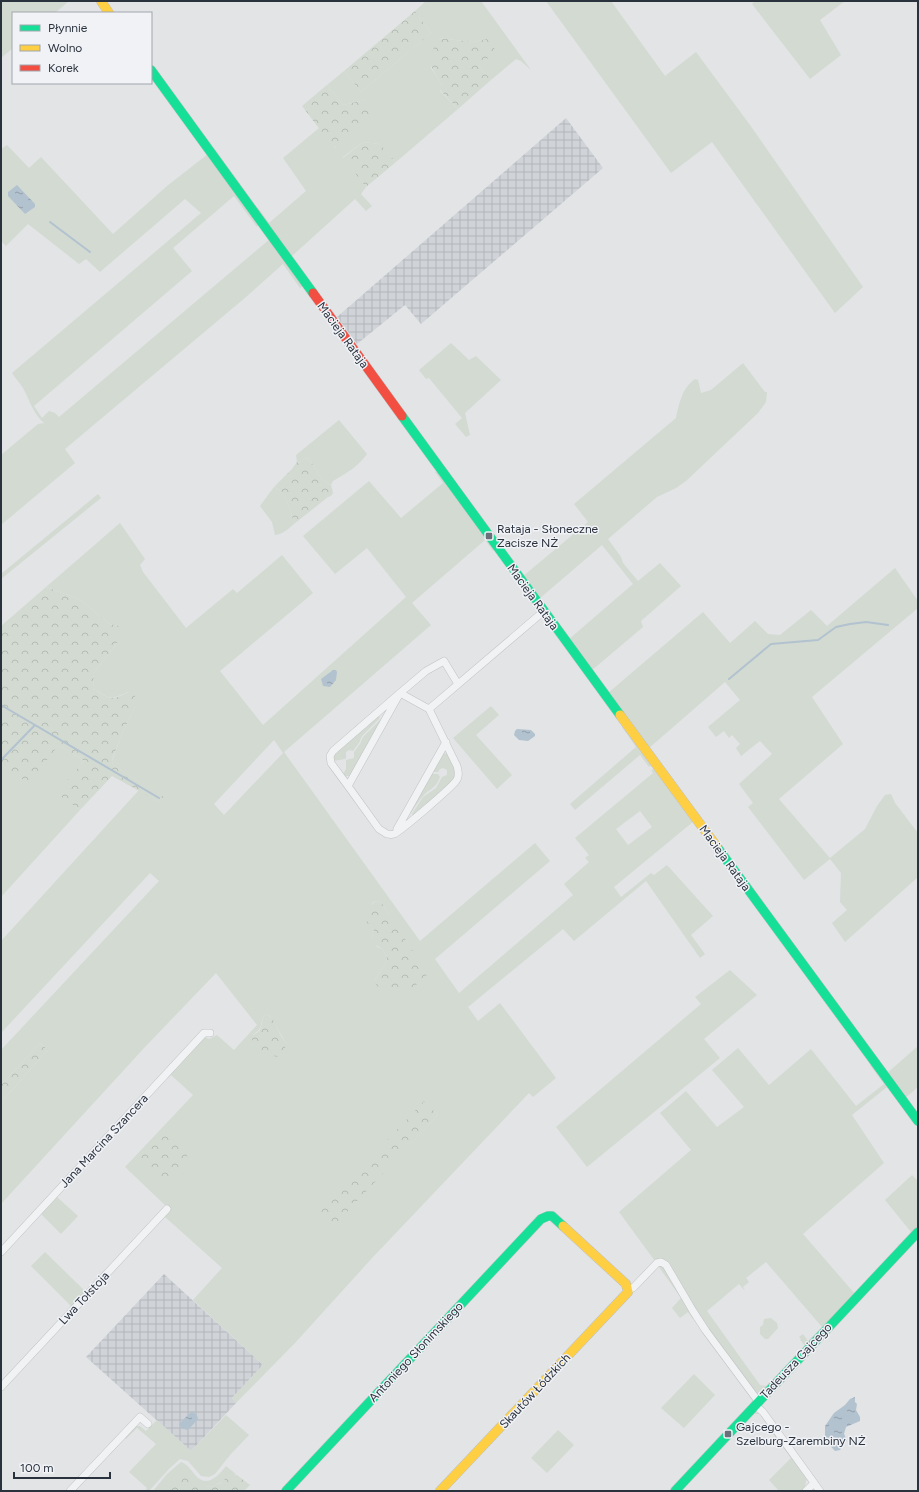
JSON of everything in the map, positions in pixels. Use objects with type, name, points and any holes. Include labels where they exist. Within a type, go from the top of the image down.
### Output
[{"type":"street","points":[[101,1],[108,12]]},
{"type":"street","name":"Macieja Rataja","points":[[152,71],[544,611],[918,1121]]},
{"type":"street","points":[[429,708],[544,611]]},
{"type":"street","points":[[400,694],[429,708],[458,770],[458,776],[456,781],[395,833],[387,834],[381,831],[331,763],[331,753],[426,671],[444,661],[458,684]]},
{"type":"street","points":[[348,786],[400,694]]},
{"type":"street","points":[[395,833],[446,742]]},
{"type":"street","name":"Jana Marcina Szancera","points":[[1,1252],[204,1033],[210,1033]]},
{"type":"street","name":"Lwa Tołstoja","points":[[1,1387],[166,1209]]},
{"type":"street","name":"Antoniego Słonimskiego","points":[[286,1491],[541,1219],[548,1216],[556,1219],[625,1283],[628,1290]]},
{"type":"street","name":"Tadeusza Gajcego","points":[[675,1491],[918,1232]]},
{"type":"street","name":"Skautów Łódzkich","points":[[440,1491],[626,1294],[628,1290],[633,1288],[657,1263],[662,1262],[668,1266],[693,1311],[757,1403]]},
{"type":"street","points":[[757,1403],[820,1491]]},
{"type":"street","points":[[70,1491],[140,1417],[148,1424]]},
{"type":"street","points":[[806,1491],[814,1484]]},
{"type":"shaded area","points":[[566,118],[603,168],[421,324],[405,305],[357,344],[337,317]]},
{"type":"shaded area","points":[[164,1274],[263,1365],[232,1398],[236,1403],[191,1451],[86,1357]]},
{"type":"green space","points":[[1,1],[69,1],[56,12],[12,12],[12,49],[1,58]]},
{"type":"green space","points":[[426,1],[481,1],[531,70],[521,61],[516,59],[491,80],[478,65],[487,39],[473,42],[438,38],[431,68],[442,85],[440,91],[458,109],[396,162],[379,144],[363,142],[343,157],[366,187],[361,194],[372,206],[366,211],[355,199],[292,256],[256,208],[258,208],[269,223],[306,191],[283,158],[319,128],[335,148],[365,100],[343,105],[327,85],[344,71],[361,92],[431,33],[415,11]]},
{"type":"green space","points":[[546,1],[611,1],[665,76],[696,52],[750,125],[863,287],[835,313],[712,142],[671,173]]},
{"type":"green space","points":[[755,1],[845,1],[820,20],[841,55],[810,79],[752,4]]},
{"type":"green space","points":[[415,11],[431,33],[361,92],[344,71]]},
{"type":"green space","points":[[438,38],[473,42],[487,39],[497,52],[478,65],[491,80],[458,109],[440,90],[442,85],[432,67],[432,53]]},
{"type":"green space","points":[[327,85],[343,105],[365,100],[379,110],[334,148],[302,106]]},
{"type":"green space","points":[[363,142],[380,144],[396,162],[366,187],[343,158]]},
{"type":"green space","points":[[7,145],[29,168],[41,157],[113,234],[167,186],[208,154],[259,223],[257,227],[234,196],[173,248],[192,271],[34,406],[42,418],[49,411],[55,413],[59,417],[270,239],[303,286],[300,288],[283,264],[246,297],[65,449],[75,463],[1,525],[1,455],[38,424],[44,423],[34,411],[23,388],[12,373],[201,213],[185,199],[100,272],[86,259],[79,264],[28,224],[6,246],[1,241],[1,149]]},
{"type":"green space","points":[[451,343],[469,360],[476,356],[501,380],[465,413],[470,435],[466,437],[455,424],[462,418],[429,378],[426,379],[419,370]]},
{"type":"green space","points":[[743,363],[765,392],[767,392],[766,402],[758,413],[686,481],[676,488],[657,497],[608,539],[621,557],[623,563],[638,581],[660,563],[681,586],[641,621],[643,627],[591,671],[568,640],[633,584],[602,545],[539,599],[522,577],[588,522],[574,504],[676,418],[678,407],[684,392],[695,379],[698,380],[701,393],[711,390]]},
{"type":"green space","points":[[339,420],[367,454],[356,466],[333,481],[331,485],[323,480],[307,458],[299,463],[297,462],[296,455]]},
{"type":"green space","points":[[307,458],[323,480],[331,485],[333,493],[294,524],[290,508],[285,498],[282,493],[274,487],[297,462],[299,463]]},
{"type":"green space","points":[[439,471],[495,549],[493,551],[485,540],[412,603],[431,625],[284,752],[420,941],[535,843],[550,861],[435,959],[459,993],[573,895],[564,884],[589,862],[585,858],[589,855],[575,838],[653,773],[651,770],[655,769],[694,821],[614,887],[621,897],[651,873],[654,875],[667,865],[713,916],[691,935],[705,954],[700,958],[646,881],[574,941],[563,929],[468,1007],[478,1021],[500,1003],[556,1078],[533,1097],[529,1093],[373,1257],[295,1343],[236,1403],[232,1398],[263,1365],[193,1300],[222,1268],[164,1216],[166,1206],[125,1167],[193,1095],[171,1075],[167,1079],[167,1077],[203,1036],[209,1039],[217,1035],[234,1050],[257,1025],[216,973],[145,1047],[1,1204],[1,1102],[48,1050],[40,1043],[1,1085],[1,1050],[159,881],[150,873],[1,1033],[1,941],[139,790],[159,802],[163,797],[113,765],[112,761],[122,734],[135,706],[128,692],[110,697],[93,688],[94,673],[117,643],[120,626],[110,624],[79,599],[46,587],[120,523],[145,559],[140,565],[143,572],[186,628],[233,589],[237,593],[282,555],[313,593],[220,671],[263,725],[406,597],[367,548],[335,574],[303,536],[369,481],[401,518],[443,483],[435,472]],"holes":[[[274,740],[283,753],[224,815],[214,804]],[[640,811],[652,827],[628,845],[616,829]],[[373,902],[381,902],[427,974],[408,988],[396,989],[374,981],[386,963],[387,956],[382,949],[377,947],[372,938],[374,929],[367,916]],[[265,1014],[270,1016],[286,1043],[252,1035],[259,1030]],[[424,1102],[438,1115],[330,1229]]]},
{"type":"green space","points":[[274,487],[282,493],[285,498],[290,508],[294,524],[283,532],[275,535],[272,522],[260,506]]},
{"type":"green space","points":[[98,494],[101,498],[1,579],[1,574]]},
{"type":"green space","points":[[895,568],[918,601],[918,608],[812,697],[843,744],[779,799],[830,858],[865,829],[877,806],[885,795],[891,794],[895,803],[918,833],[918,877],[845,942],[832,923],[847,910],[840,902],[841,873],[830,859],[804,880],[748,807],[753,803],[739,784],[772,754],[760,741],[741,756],[736,748],[740,744],[732,735],[729,738],[724,731],[716,737],[708,727],[740,700],[725,682],[649,748],[608,693],[703,612],[730,643],[755,621],[768,634],[780,635],[811,610],[827,626]]},
{"type":"green space","points":[[46,587],[79,599],[110,624],[120,626],[124,629],[117,643],[94,673],[93,688],[104,696],[110,698],[133,692],[135,696],[135,706],[112,760],[113,765],[164,797],[159,802],[112,776],[80,810],[56,793],[84,761],[61,746],[58,746],[28,783],[5,767],[1,772],[1,626]]},
{"type":"green space","points":[[491,706],[499,715],[476,735],[512,775],[497,789],[453,738]]},
{"type":"green space","points":[[378,715],[380,718],[362,736],[353,751],[349,750],[346,752],[345,759],[333,761],[333,755]]},
{"type":"green space","points":[[381,719],[383,719],[350,776],[345,776],[343,774],[346,769],[346,760],[354,758],[354,752],[363,737]]},
{"type":"green space","points":[[622,727],[653,764],[649,767],[640,755],[575,810],[570,804],[636,747]]},
{"type":"green space","points":[[61,746],[84,761],[57,793],[80,810],[1,897],[1,772],[5,767]]},
{"type":"green space","points":[[443,753],[448,754],[455,766],[456,774],[444,789],[413,816],[412,814],[423,797],[436,788],[442,777],[447,775],[447,770],[443,768],[438,772],[431,772]]},
{"type":"green space","points":[[431,774],[438,774],[440,777],[438,781],[435,786],[421,798],[411,813],[409,812]]},
{"type":"green space","points":[[376,901],[381,902],[428,974],[409,989],[400,990],[378,987],[374,981],[386,963],[387,956],[382,949],[374,944],[372,938],[374,929],[367,923],[368,910]]},
{"type":"green space","points":[[730,970],[757,995],[704,1039],[720,1058],[587,1167],[556,1127],[701,1004],[695,997]]},
{"type":"green space","points":[[265,1014],[272,1019],[286,1043],[284,1054],[278,1057],[269,1055],[262,1051],[251,1037],[260,1029]]},
{"type":"green space","points":[[40,1043],[48,1050],[1,1102],[1,1085]]},
{"type":"green space","points":[[918,1046],[918,1087],[905,1098],[886,1074]]},
{"type":"green space","points":[[738,1048],[769,1085],[811,1049],[856,1106],[884,1084],[870,1065],[873,1065],[902,1103],[901,1106],[887,1087],[852,1115],[884,1163],[803,1234],[855,1294],[806,1347],[799,1337],[803,1334],[808,1341],[822,1327],[766,1262],[746,1278],[749,1282],[743,1287],[745,1291],[739,1284],[707,1311],[760,1385],[766,1386],[801,1351],[758,1396],[696,1312],[669,1262],[664,1259],[655,1261],[619,1212],[691,1150],[660,1113],[686,1091],[717,1127],[744,1107],[712,1070]]},
{"type":"green space","points":[[424,1101],[438,1115],[331,1229],[316,1216]]},
{"type":"green space","points":[[162,1134],[169,1134],[179,1139],[186,1153],[188,1163],[180,1176],[168,1182],[164,1182],[153,1176],[145,1167],[140,1157],[144,1150]]},
{"type":"green space","points":[[912,1175],[918,1181],[918,1228],[899,1246],[897,1245],[900,1244],[911,1232],[885,1200]]},
{"type":"green space","points":[[64,1187],[66,1187],[57,1197],[78,1216],[61,1234],[41,1214],[33,1221]]},
{"type":"green space","points":[[45,1252],[86,1292],[72,1307],[31,1266]]},
{"type":"green space","points":[[662,1265],[694,1317],[693,1319],[688,1312],[680,1318],[672,1308],[681,1298],[659,1267],[654,1267]]},
{"type":"green space","points":[[771,1318],[777,1323],[778,1328],[768,1339],[765,1339],[760,1334],[760,1327],[763,1325],[764,1319]]},
{"type":"green space","points":[[694,1374],[715,1395],[684,1428],[661,1408]]},
{"type":"green space","points":[[755,1412],[761,1414],[809,1481],[806,1480],[805,1489],[803,1491],[779,1491],[769,1480],[791,1458],[760,1414],[750,1414]]},
{"type":"green space","points":[[226,1415],[249,1435],[215,1474],[209,1477],[201,1476],[188,1461],[180,1459],[149,1491],[145,1491],[147,1488],[129,1472],[156,1444],[137,1428],[126,1439],[124,1437],[135,1426],[140,1426],[146,1431],[157,1420],[191,1451]]},
{"type":"green space","points":[[558,1430],[574,1445],[547,1473],[531,1458]]},
{"type":"green space","points":[[181,1462],[188,1466],[197,1477],[205,1481],[213,1479],[226,1466],[237,1475],[235,1474],[214,1486],[166,1487],[169,1491],[153,1491],[167,1474]]},
{"type":"green space","points":[[183,1469],[204,1487],[214,1486],[222,1482],[230,1474],[237,1475],[250,1485],[244,1491],[169,1491],[165,1487]]},
{"type":"water","points":[[17,185],[35,204],[35,207],[25,214],[8,196],[8,192]]},
{"type":"water","points":[[333,670],[336,670],[337,672],[336,680],[330,687],[323,686],[321,679]]},
{"type":"water","points":[[517,729],[531,730],[535,736],[528,741],[519,740],[514,735]]},
{"type":"water","points":[[855,1397],[855,1402],[857,1404],[856,1410],[860,1417],[860,1421],[846,1427],[844,1434],[847,1440],[840,1450],[835,1451],[825,1440],[825,1426],[834,1413],[845,1405],[850,1399]]},
{"type":"water","points":[[192,1411],[197,1415],[198,1419],[187,1430],[181,1428],[179,1424]]},
{"type":"waterway","points":[[50,222],[90,252]]},
{"type":"waterway","points":[[729,679],[771,644],[818,640],[836,627],[850,624],[866,622],[888,625]]},
{"type":"waterway","points":[[1,705],[159,798]]},
{"type":"waterway","points":[[1,760],[35,725]]},
{"type":"traffic: fast","points":[[152,71],[313,293]]},
{"type":"traffic: fast","points":[[402,416],[620,715]]},
{"type":"traffic: fast","points":[[717,847],[918,1121]]},
{"type":"traffic: fast","points":[[286,1491],[541,1219],[552,1216],[563,1226]]},
{"type":"traffic: fast","points":[[675,1491],[918,1232]]},
{"type":"traffic: slow","points":[[101,1],[108,12]]},
{"type":"traffic: slow","points":[[620,715],[717,847]]},
{"type":"traffic: slow","points":[[440,1491],[628,1292],[626,1284],[563,1226]]},
{"type":"traffic: jam","points":[[313,293],[402,416]]},
{"type":"place","name":"Rataja - Słoneczne Zacisze NŻ","points":[[489,536]]},
{"type":"place","name":"Gajcego - Szelburg-Zarembiny NŻ","points":[[728,1434]]}]
